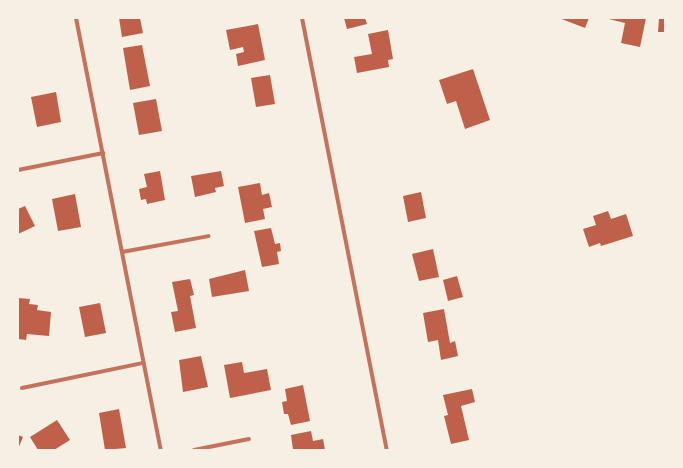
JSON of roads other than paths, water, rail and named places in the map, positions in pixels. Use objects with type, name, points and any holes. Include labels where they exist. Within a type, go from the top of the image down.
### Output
[{"type":"street","points":[[76,18],[161,450]]},
{"type":"street","points":[[302,18],[387,450]]},
{"type":"street","points":[[18,170],[103,153]]},
{"type":"street","points":[[122,252],[209,236]]},
{"type":"street","points":[[22,388],[143,363]]},
{"type":"street","points":[[194,450],[249,439]]}]
